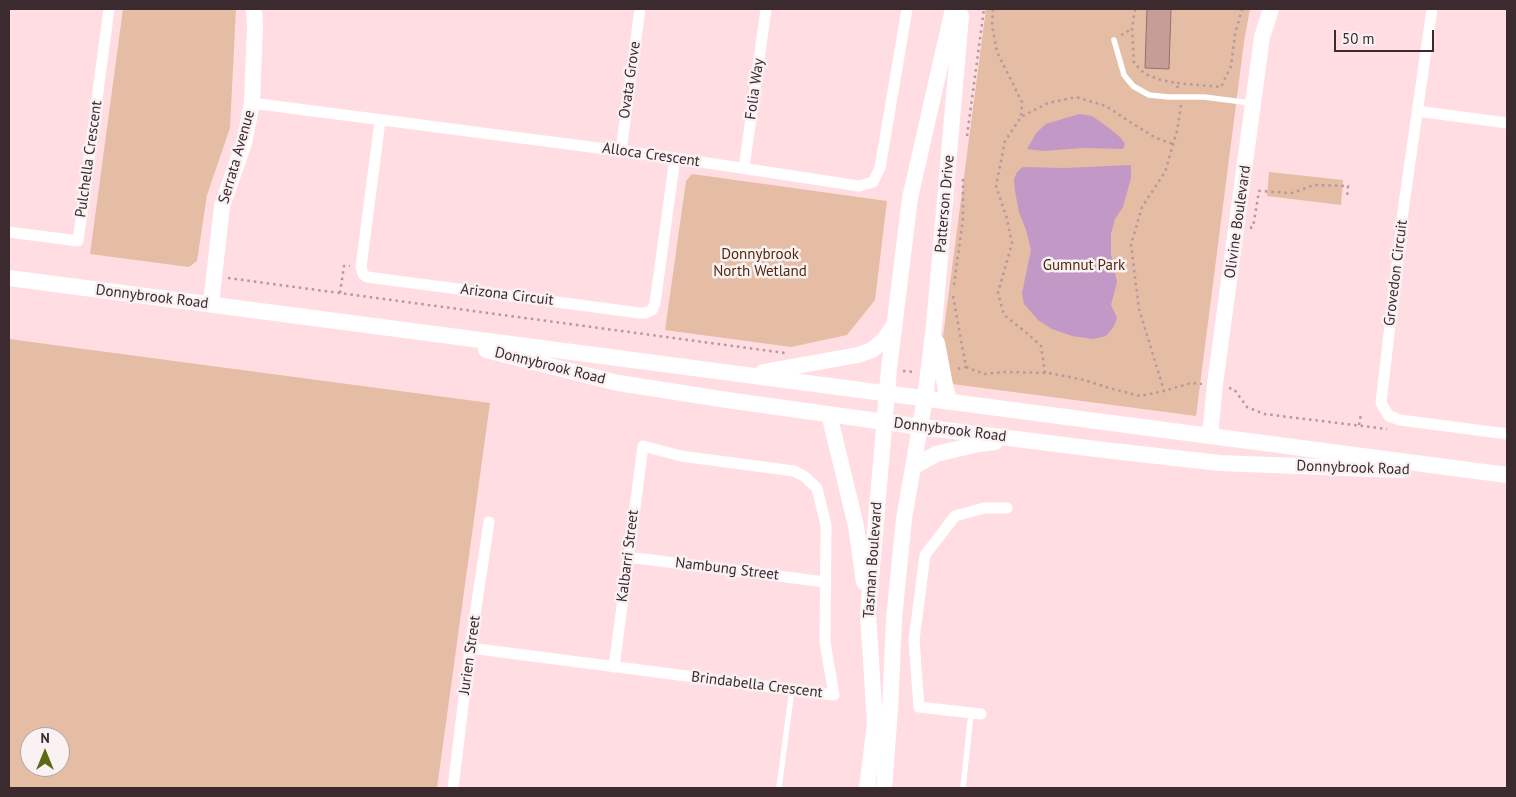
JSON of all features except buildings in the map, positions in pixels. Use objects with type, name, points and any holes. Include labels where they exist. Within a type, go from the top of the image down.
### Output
[{"type":"main road","name":"Serrata Avenue","points":[[211,304],[222,206],[244,143],[252,103],[254,9]]},
{"type":"main road","name":"Patterson Drive","points":[[886,394],[910,198],[953,9]]},
{"type":"main road","name":"Patterson Drive","points":[[921,427],[934,326],[962,9]]},
{"type":"main road","name":"Olivine Boulevard","points":[[1210,436],[1215,384],[1262,37],[1271,9]]},
{"type":"main road","name":"Donnybrook Road","points":[[9,278],[1500,474]]},
{"type":"main road","points":[[746,375],[858,355],[872,350],[883,341],[894,326]]},
{"type":"main road","points":[[934,326],[950,402]]},
{"type":"main road","name":"Donnybrook Road","points":[[414,331],[618,383],[883,422],[1220,463],[1500,474]]},
{"type":"main road","name":"Tasman Boulevard","points":[[866,788],[875,724],[868,614],[886,394]]},
{"type":"main road","points":[[829,414],[856,526],[868,614]]},
{"type":"main road","name":"Tasman Boulevard","points":[[884,788],[894,619],[904,519],[921,427]]},
{"type":"main road","points":[[913,467],[936,454],[979,444],[1020,439]]},
{"type":"street","name":"Pulchella Crescent","points":[[9,232],[78,241],[109,9]]},
{"type":"street","name":"Ovata Grove","points":[[621,151],[640,9]]},
{"type":"street","name":"Folia Way","points":[[744,168],[766,9]]},
{"type":"street","name":"Alloca Crescent","points":[[252,103],[674,158],[859,186],[873,182],[880,168],[907,9]]},
{"type":"street","name":"Grovedon Circuit","points":[[1432,9],[1404,204],[1381,403],[1389,416],[1400,420],[1507,434]]},
{"type":"street","points":[[1417,111],[1507,123]]},
{"type":"street","points":[[361,267],[380,121]]},
{"type":"street","name":"Arizona Circuit","points":[[361,267],[363,274],[367,277],[646,313],[652,310],[655,303],[674,158]]},
{"type":"street","name":"Kalbarri Street","points":[[614,667],[643,446]]},
{"type":"street","name":"Brindabella Crescent","points":[[470,648],[834,695],[825,642],[826,524],[818,488],[804,476],[794,471],[681,456],[643,446]]},
{"type":"street","points":[[976,713],[919,707],[914,640],[925,555],[955,516],[984,508],[1007,508]]},
{"type":"street","name":"Jurien Street","points":[[453,788],[470,648],[489,522]]},
{"type":"street","name":"Nambung Street","points":[[628,557],[825,582]]},
{"type":"lane","points":[[1114,40],[1124,75],[1133,86],[1149,95],[1169,98],[1204,97],[1253,103]]},
{"type":"lane","points":[[779,788],[792,689]]},
{"type":"lane","points":[[963,788],[976,713]]},
{"type":"path","points":[[965,145],[984,9]]},
{"type":"path","points":[[993,9],[992,25],[997,52],[1022,102],[1021,117]]},
{"type":"path","points":[[1135,9],[1132,28],[1134,62],[1145,74],[1176,84]]},
{"type":"path","points":[[1045,373],[1040,346],[1004,315],[998,293],[1012,244],[1007,219],[996,186],[1005,141],[1021,117],[1048,103],[1076,97],[1106,106],[1156,138],[1173,144]]},
{"type":"path","points":[[954,285],[963,219],[963,173]]},
{"type":"path","points":[[1237,229],[1253,228],[1259,191],[1292,193],[1314,185],[1348,186],[1348,197]]},
{"type":"path","points":[[340,293],[344,266],[361,267]]},
{"type":"path","points":[[214,276],[788,353]]},
{"type":"path","points":[[952,294],[958,331]]},
{"type":"path","points":[[966,367],[984,374],[1004,372],[1045,373],[1084,380],[1140,396],[1164,391]]},
{"type":"path","points":[[889,369],[928,374]]},
{"type":"path","points":[[1359,426],[1361,414]]},
{"type":"green space","points":[[123,9],[236,9],[230,128],[207,195],[197,261],[189,267],[90,254]]},
{"type":"green space","name":"Gumnut Park","points":[[986,9],[1250,9],[1244,42],[1196,416],[937,382]]},
{"type":"green space","points":[[1269,172],[1343,180],[1341,205],[1267,196]]},
{"type":"green space","name":"Donnybrook North Wetland","points":[[692,174],[887,201],[875,300],[847,335],[791,347],[665,330],[686,181]]},
{"type":"green space","points":[[9,339],[490,403],[437,788],[9,788]]},
{"type":"shaded area","points":[[1079,114],[1092,116],[1109,128],[1125,144],[1123,149],[1084,148],[1043,151],[1027,149],[1037,132],[1046,124]]},
{"type":"shaded area","points":[[1131,165],[1131,178],[1123,207],[1115,219],[1111,234],[1111,254],[1117,282],[1111,305],[1117,318],[1114,326],[1106,336],[1093,339],[1072,336],[1052,329],[1038,320],[1024,304],[1022,293],[1031,250],[1019,212],[1015,191],[1014,179],[1017,172],[1023,167],[1065,168]]}]
